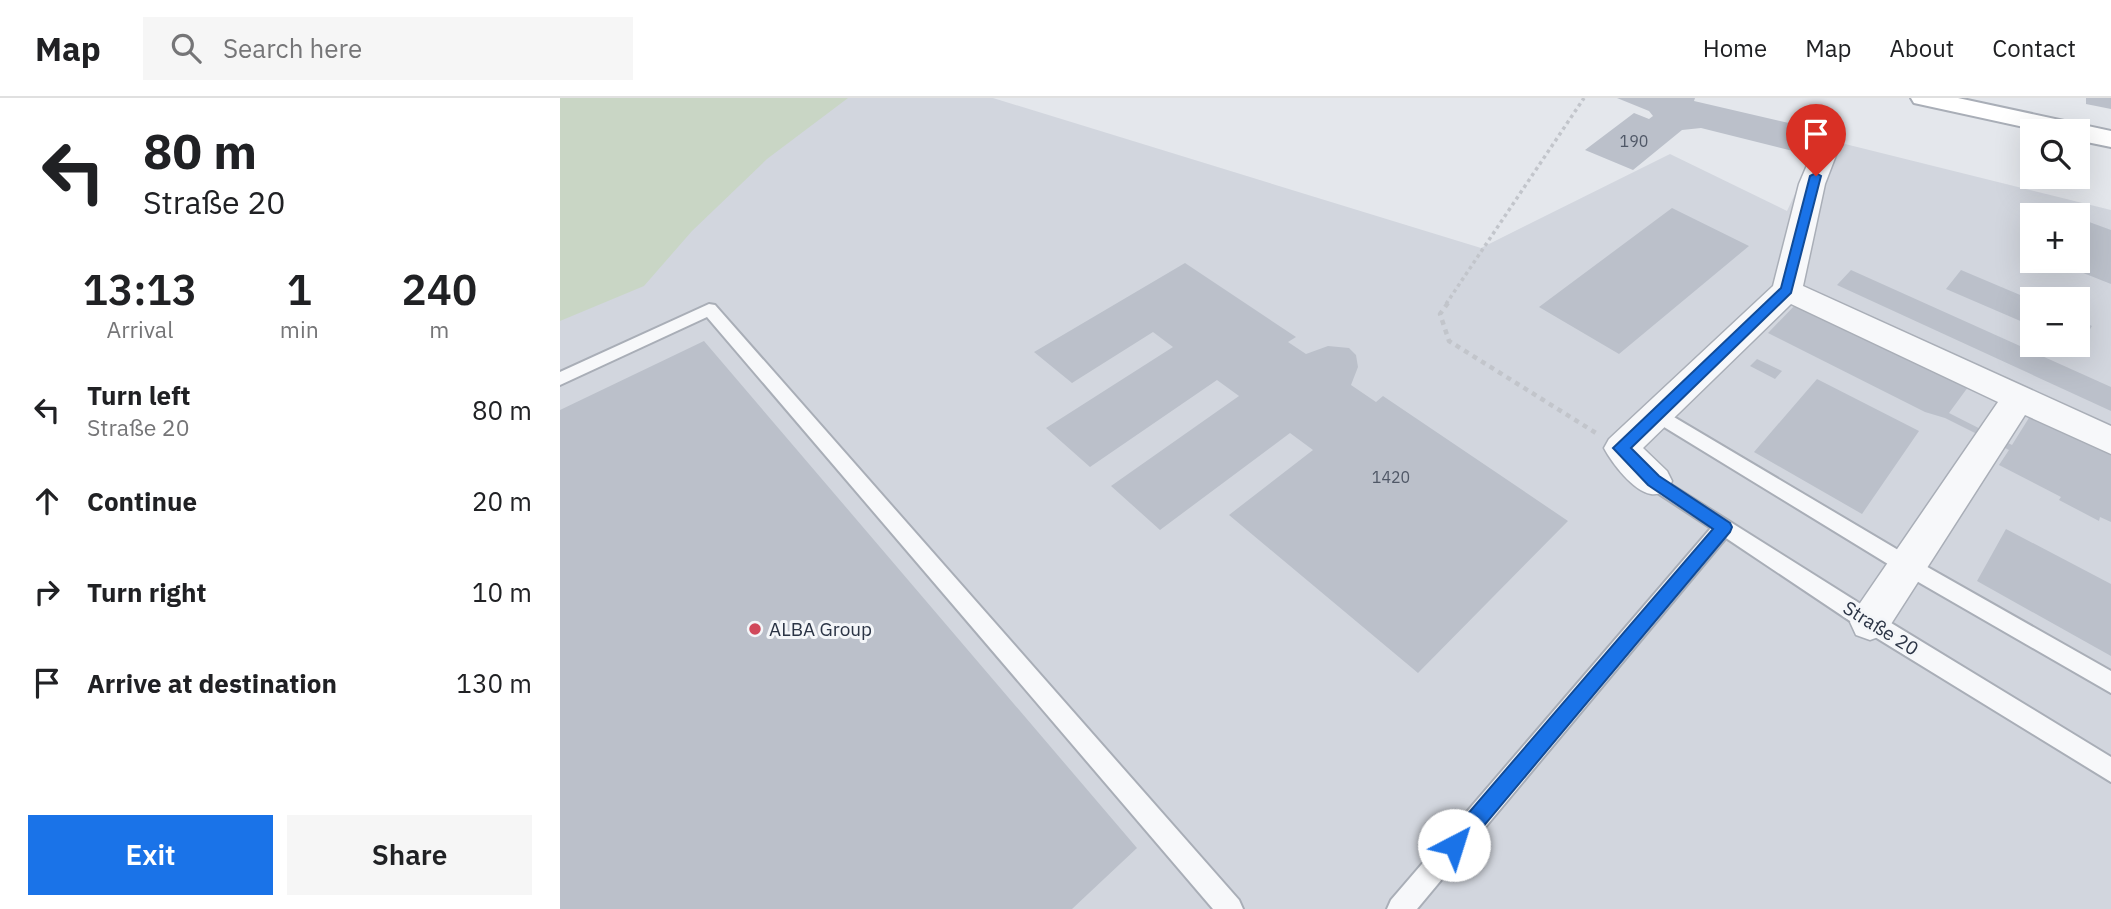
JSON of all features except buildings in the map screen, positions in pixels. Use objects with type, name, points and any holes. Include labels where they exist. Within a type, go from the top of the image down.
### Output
[{"type":"street","points":[[1923,98],[2021,119]]},
{"type":"street","points":[[2090,134],[2111,139]]},
{"type":"street","points":[[1654,481],[1621,448],[1787,290],[1812,184],[1831,137]]},
{"type":"street","points":[[1787,290],[2111,441]]},
{"type":"street","points":[[1870,622],[2019,398]]},
{"type":"lane","points":[[560,379],[709,309],[1230,909]]},
{"type":"lane","points":[[1657,414],[1908,566],[2111,683]]},
{"type":"lane","name":"Straße 20","points":[[1654,481],[1870,622],[2111,771]]},
{"type":"lane","points":[[1400,909],[1724,527]]},
{"type":"path","points":[[1584,98],[1440,314],[1449,341],[1621,448]]},
{"type":"shaded area","points":[[560,98],[993,98],[1481,248],[1670,154],[1787,211],[1821,138],[2083,203],[2020,203],[2020,273],[2090,273],[2090,205],[2111,210],[2111,909],[560,909]]},
{"type":"green space","points":[[560,98],[848,98],[767,159],[692,231],[644,286],[560,321]]},
{"type":"place","name":"ALBA Group","points":[[755,629]]},
{"type":"route","points":[[1454,845],[1724,527],[1654,481],[1621,448],[1787,290],[1816,176]]}]
